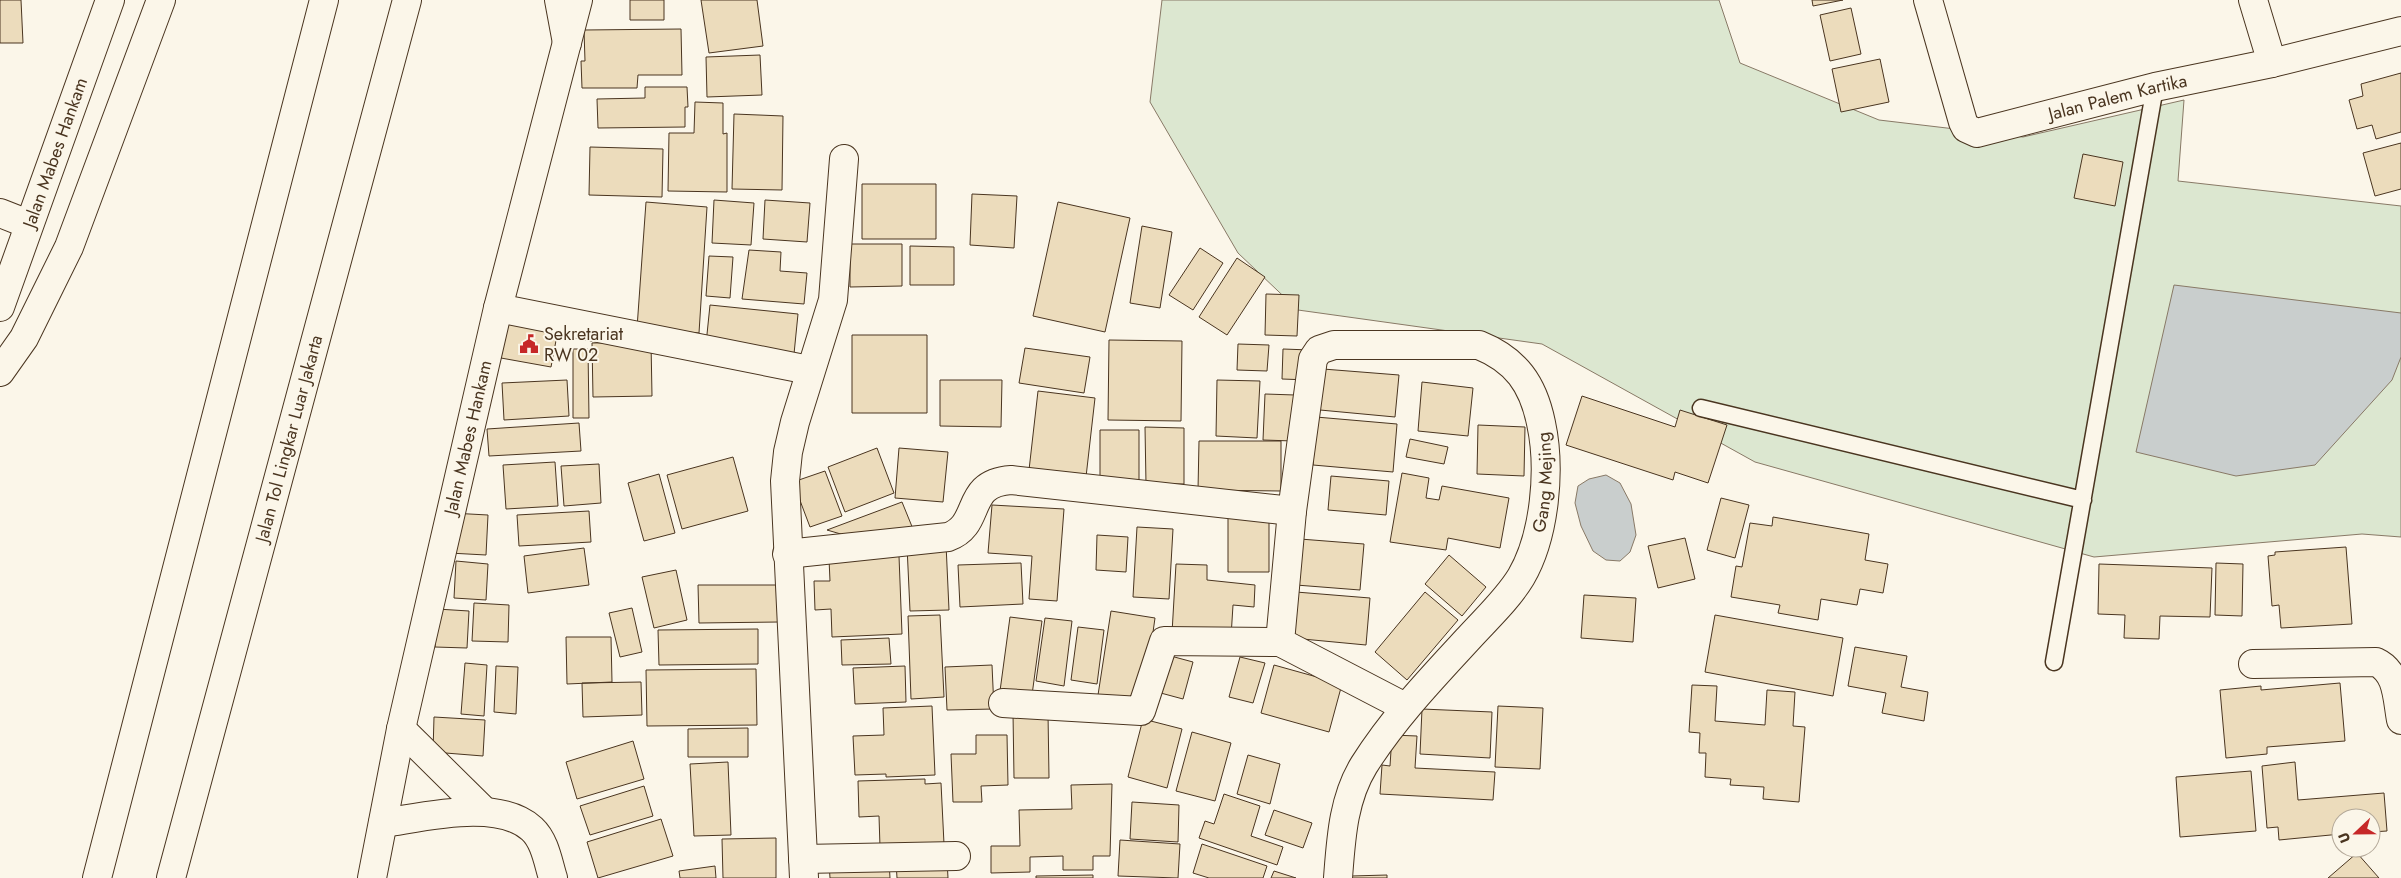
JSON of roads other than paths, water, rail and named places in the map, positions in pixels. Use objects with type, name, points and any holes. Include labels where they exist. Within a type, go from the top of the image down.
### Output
[{"type":"main road","name":"Jalan Mabes Hankam","points":[[0,307],[28,224],[110,0]]},
{"type":"main road","points":[[0,372],[24,338],[69,247],[161,0]]},
{"type":"main road","points":[[97,878],[324,0]]},
{"type":"main road","name":"Jalan Tol Lingkar Luar Jakarta","points":[[171,878],[407,0]]},
{"type":"main road","points":[[559,0],[567,43]]},
{"type":"main road","name":"Jalan Mabes Hankam","points":[[372,878],[401,729],[498,308],[578,0]]},
{"type":"main road","name":"Jalan Palem Kartika","points":[[1928,0],[1963,122],[1971,131],[1983,132],[2154,87],[2272,63],[2401,31]]},
{"type":"main road","points":[[2253,0],[2272,63]]},
{"type":"main road","points":[[844,159],[833,300],[809,370],[788,452],[785,480],[803,869],[956,856]]},
{"type":"main road","points":[[0,214],[28,224]]},
{"type":"main road","points":[[498,308],[809,370]]},
{"type":"main road","name":"Gang Mejing","points":[[1280,642],[1292,511],[1313,359],[1320,350],[1334,345],[1479,345],[1499,352],[1517,368],[1530,389],[1538,410],[1545,442],[1546,478],[1533,549],[1520,578],[1504,599],[1405,707],[1364,766],[1352,790],[1344,816],[1338,878]]},
{"type":"main road","points":[[787,554],[953,535],[958,533],[965,525],[981,492],[989,484],[1010,480],[1292,511]]},
{"type":"main road","points":[[1003,703],[1141,711],[1164,640],[1280,642],[1405,707]]},
{"type":"main road","points":[[2253,664],[2376,662],[2385,666],[2392,674],[2401,720]]},
{"type":"main road","points":[[401,729],[483,810]]},
{"type":"main road","points":[[383,822],[483,810],[519,820],[533,830],[543,846],[553,878]]},
{"type":"lane","points":[[2054,662],[2154,87]]},
{"type":"lane","points":[[1701,408],[2083,500]]},
{"type":"place","name":"Sekretariat RW 02","points":[[529,344]]}]
